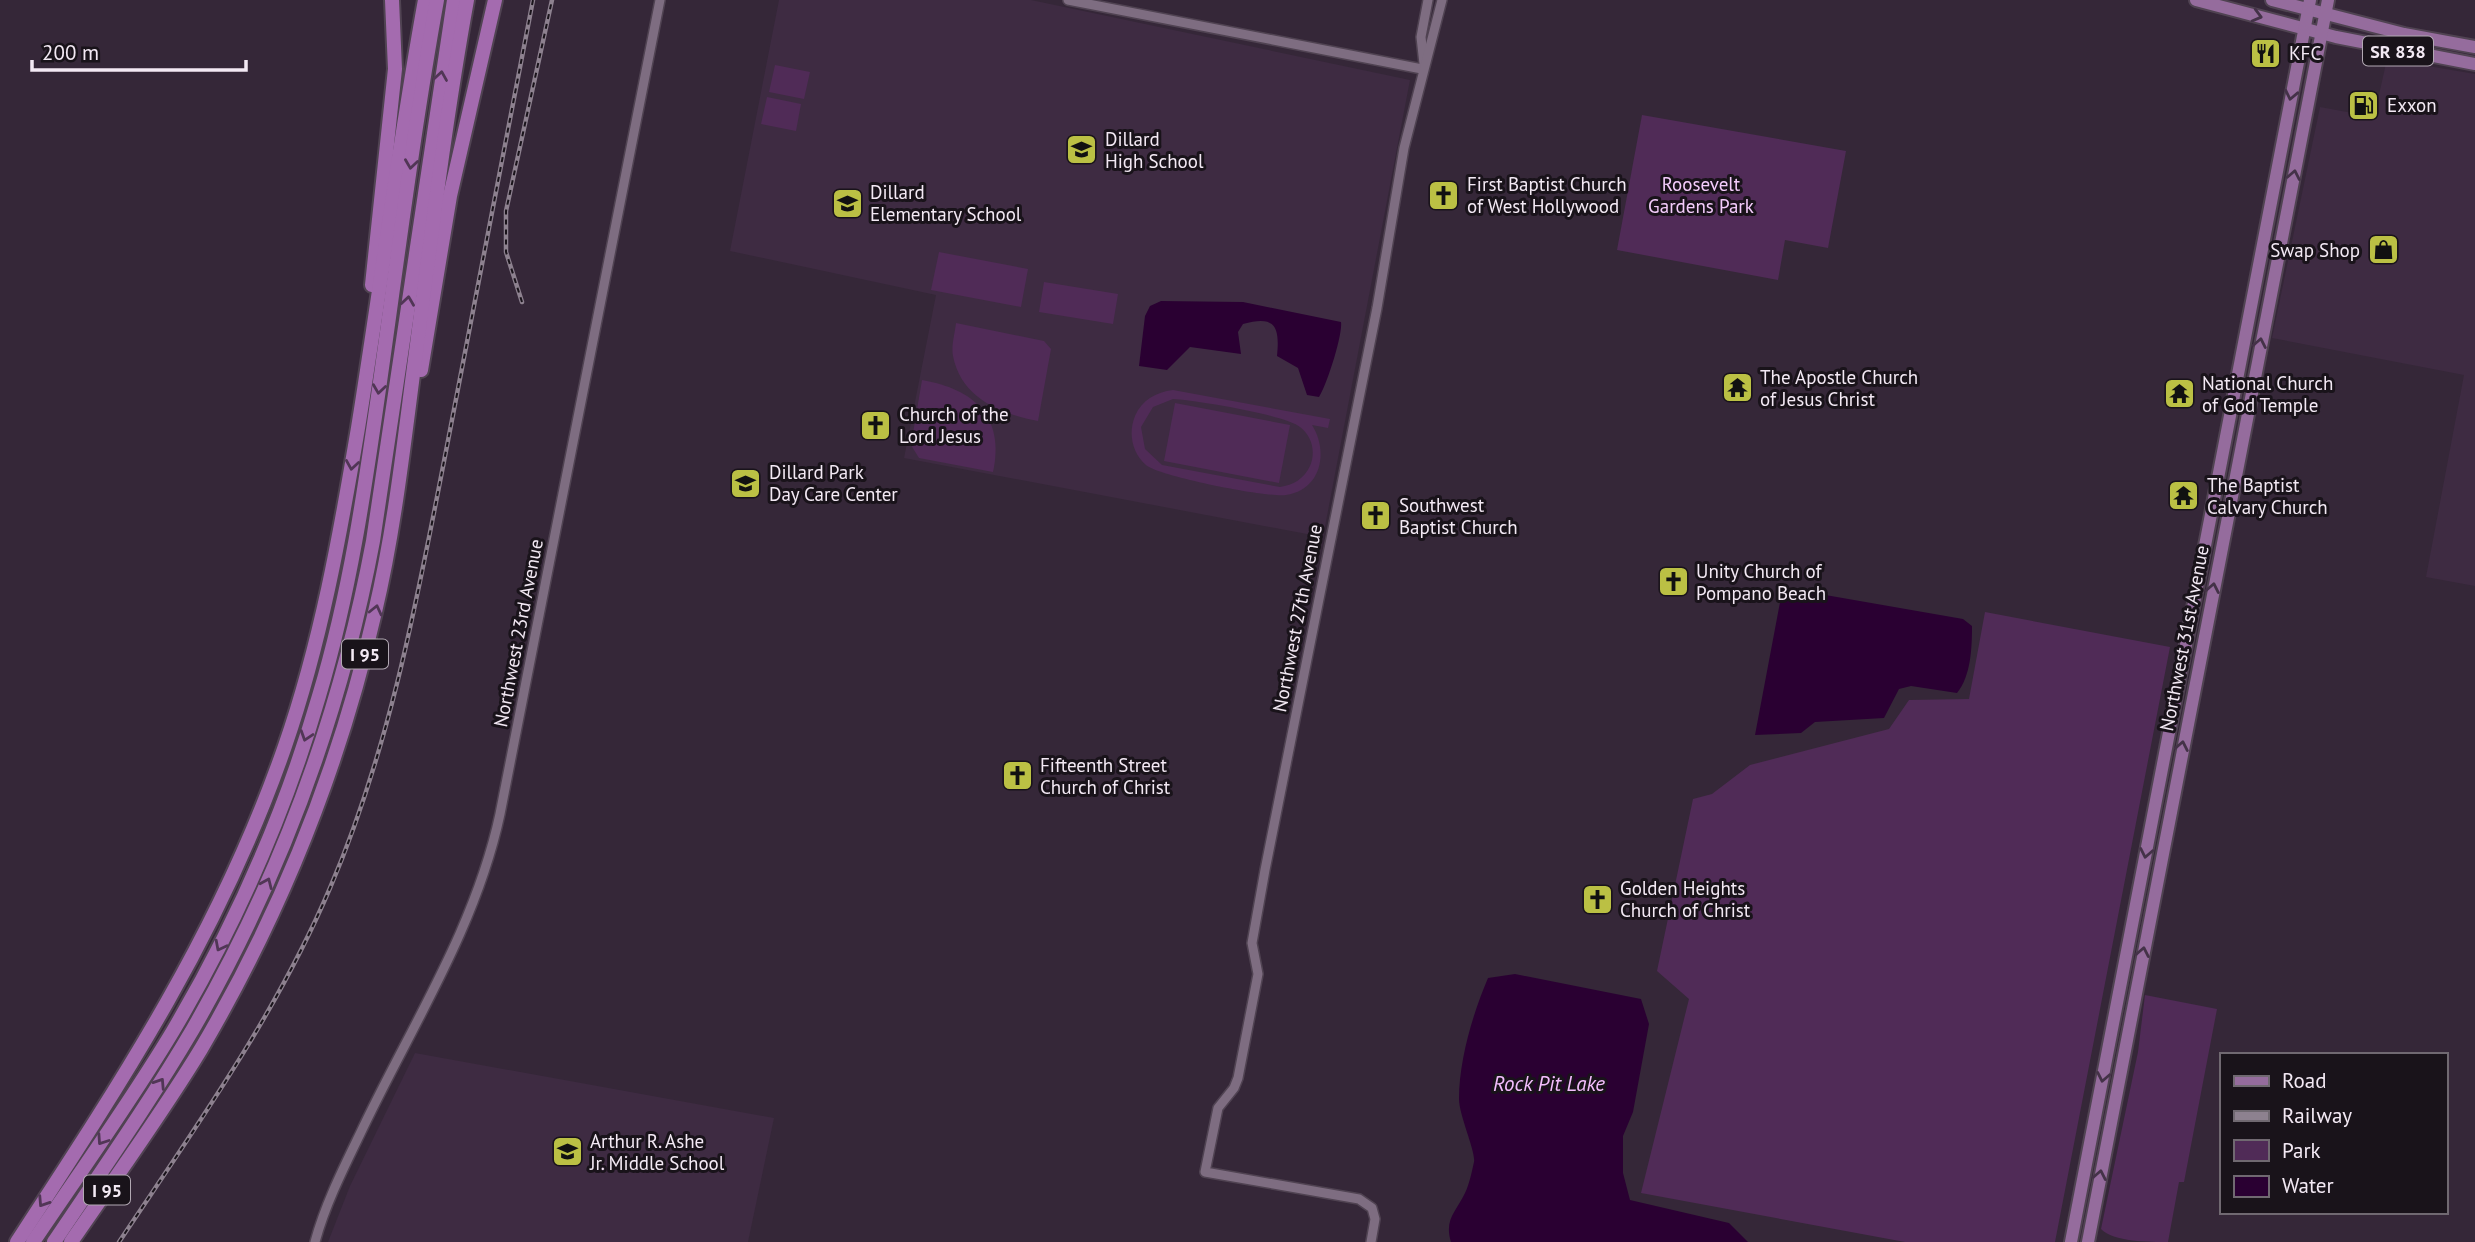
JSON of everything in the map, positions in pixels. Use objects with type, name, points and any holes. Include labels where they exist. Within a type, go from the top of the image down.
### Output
[{"type":"highway","points":[[370,349],[372,272],[395,69],[392,0]]},
{"type":"highway","name":"I 95","points":[[17,1242],[144,1045],[195,956],[240,863],[286,744],[316,644],[334,568],[425,0]]},
{"type":"highway","points":[[33,1242],[158,1056],[222,942],[285,799],[318,698],[339,623],[360,520],[415,131],[437,0]]},
{"type":"highway","points":[[285,884],[313,768],[351,642],[370,554],[454,0]]},
{"type":"highway","name":"I 95","points":[[71,1242],[201,1048],[240,978],[285,884],[333,760],[364,660],[387,556],[443,144],[467,0]]},
{"type":"highway","points":[[408,415],[426,353],[447,209],[495,0]]},
{"type":"highway","points":[[286,744],[339,623]]},
{"type":"highway","points":[[54,1242],[166,1073],[219,983],[275,865],[313,768]]},
{"type":"main road","name":"SR 838","points":[[2196,0],[2322,33],[2475,65]]},
{"type":"main road","name":"SR 838","points":[[2272,0],[2309,5],[2325,13],[2404,34],[2475,47]]},
{"type":"main road","name":"Northwest 31st Avenue","points":[[2088,1240],[2328,0]]},
{"type":"main road","name":"Northwest 31st Avenue","points":[[2071,1242],[2309,5]]},
{"type":"main road","points":[[2211,515],[2221,544]]},
{"type":"main road","points":[[2076,1217],[2078,1227],[2088,1240]]},
{"type":"street","name":"Northwest 23rd Avenue","points":[[315,1242],[358,1137],[457,945],[477,898],[494,837],[660,0]]},
{"type":"street","points":[[1068,0],[1423,66]]},
{"type":"street","name":"Northwest 27th Avenue","points":[[1423,66],[1421,37],[1429,0]]},
{"type":"street","name":"Northwest 27th Avenue","points":[[1371,1242],[1375,1219],[1372,1208],[1359,1199],[1205,1172],[1218,1108],[1234,1088],[1238,1078],[1258,974],[1252,943],[1263,877],[1423,66],[1442,0]]},
{"type":"shaded area","points":[[779,0],[1031,0],[1410,80],[1323,537],[904,458],[936,295],[730,251]]},
{"type":"shaded area","name":"Swap Shop","points":[[2387,59],[2475,74],[2475,586],[2426,577],[2464,375],[2272,338],[2320,107],[2374,117]]},
{"type":"shaded area","name":"Arthur R. Ashe Jr. Middle School","points":[[415,1053],[774,1118],[748,1242],[328,1242],[350,1186]]},
{"type":"green space","points":[[775,65],[810,72],[804,99],[769,92]]},
{"type":"green space","points":[[767,97],[801,104],[796,131],[761,124]]},
{"type":"green space","name":"Roosevelt Gardens Park","points":[[1642,115],[1846,151],[1828,248],[1785,240],[1778,280],[1617,250]]},
{"type":"green space","points":[[939,252],[1028,269],[1021,307],[931,290]]},
{"type":"green space","points":[[1044,282],[1118,294],[1113,324],[1039,312]]},
{"type":"green space","points":[[956,323],[1044,341],[1051,349],[1038,421],[1010,414],[985,402],[964,383],[953,356]]},
{"type":"green space","points":[[922,380],[957,390],[982,409],[990,421],[994,436],[996,453],[993,472],[919,458],[911,445]]},
{"type":"green space","points":[[1167,391],[1330,419],[1328,428],[1312,425],[1320,447],[1314,478],[1298,492],[1275,495],[1191,480],[1146,465],[1135,449],[1133,422],[1146,401]],"holes":[[[1173,399],[1219,405],[1292,422],[1307,435],[1312,445],[1313,455],[1308,471],[1298,481],[1280,487],[1162,465],[1145,449],[1141,427],[1153,407]]]},
{"type":"green space","points":[[1175,403],[1290,425],[1279,483],[1164,461]]},
{"type":"green space","points":[[1985,612],[2170,647],[2055,1242],[1905,1242],[1641,1193],[1689,999],[1657,971],[1693,799],[1712,794],[1750,765],[1889,729],[1909,700],[1969,699]]},
{"type":"green space","points":[[2145,995],[2217,1009],[2184,1182],[2179,1182],[2168,1242],[2123,1239],[2101,1229],[2138,1052]]},
{"type":"water","points":[[1161,301],[1243,302],[1341,322],[1333,361],[1319,397],[1307,395],[1298,368],[1277,356],[1276,330],[1269,322],[1243,324],[1238,332],[1241,354],[1190,347],[1167,370],[1139,366],[1145,316],[1150,306]]},
{"type":"water","points":[[1791,589],[1963,619],[1972,626],[1972,634],[1970,661],[1962,686],[1957,693],[1911,686],[1899,689],[1884,718],[1815,722],[1801,733],[1755,735],[1781,597]]},
{"type":"water","name":"Rock Pit Lake","points":[[1515,974],[1641,999],[1649,1024],[1633,1112],[1623,1136],[1623,1173],[1630,1200],[1729,1223],[1748,1242],[1451,1242],[1450,1221],[1466,1190],[1474,1162],[1459,1099],[1461,1069],[1468,1037],[1488,978]]},
{"type":"railway","points":[[119,1242],[233,1070],[285,981],[330,888],[369,782],[400,673],[424,562],[533,0]]},
{"type":"railway","points":[[522,302],[506,252],[506,211],[552,0]]},
{"type":"place","name":"KFC","points":[[2266,53]]},
{"type":"place","name":"Exxon","points":[[2364,105]]},
{"type":"place","name":"Dillard High School","points":[[1082,150]]},
{"type":"place","name":"First Baptist Church of West Hollywood","points":[[1444,195]]},
{"type":"place","name":"Dillard Elementary School","points":[[847,203]]},
{"type":"place","name":"Swap Shop","points":[[2383,250]]},
{"type":"place","name":"The Apostle Church of Jesus Christ","points":[[1737,388]]},
{"type":"place","name":"National Church of God Temple","points":[[2179,394]]},
{"type":"place","name":"Church of the Lord Jesus","points":[[876,425]]},
{"type":"place","name":"Dillard Park Day Care Center","points":[[746,483]]},
{"type":"place","name":"The Baptist Calvary Church","points":[[2184,496]]},
{"type":"place","name":"Southwest Baptist Church","points":[[1376,516]]},
{"type":"place","name":"Unity Church of Pompano Beach","points":[[1673,582]]},
{"type":"place","name":"Fifteenth Street Church of Christ","points":[[1017,776]]},
{"type":"place","name":"Golden Heights Church of Christ","points":[[1597,899]]},
{"type":"place","name":"Arthur R. Ashe Jr. Middle School","points":[[567,1152]]}]
